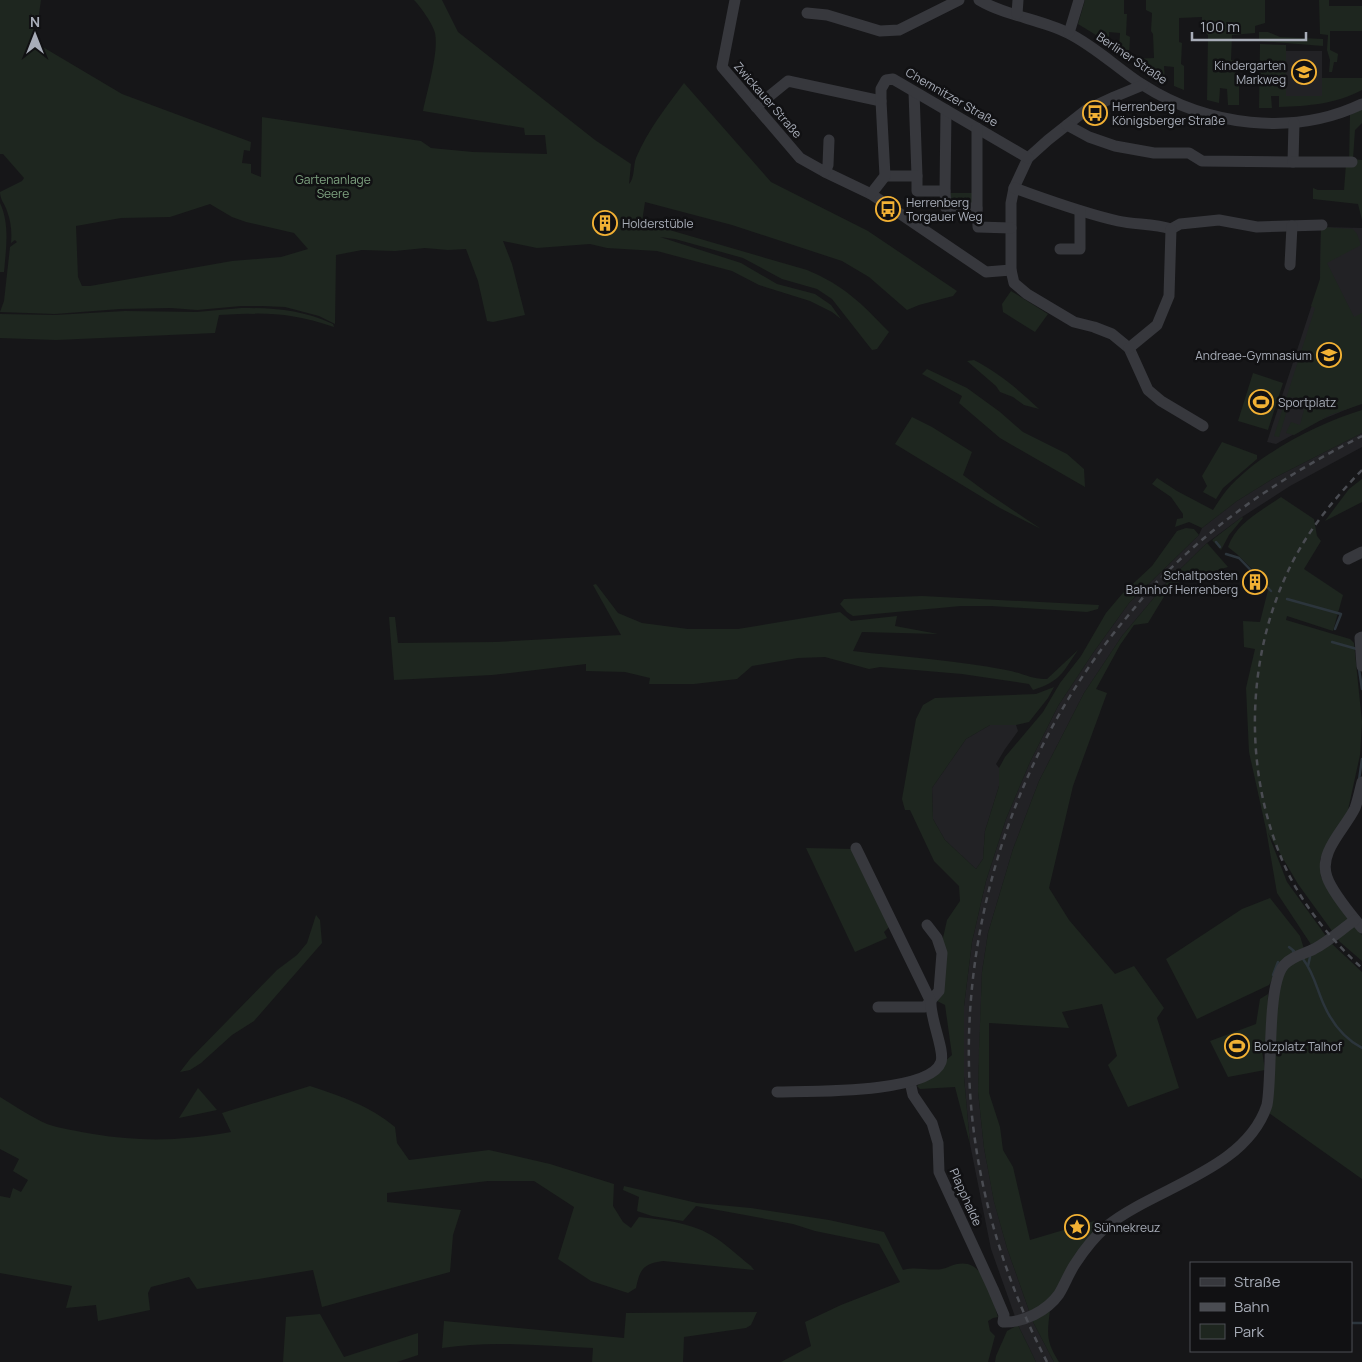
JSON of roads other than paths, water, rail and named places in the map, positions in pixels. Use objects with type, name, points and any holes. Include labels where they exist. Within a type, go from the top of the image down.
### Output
[{"type":"street","name":"Zwickauer Straße","points":[[735,0],[722,68],[800,158],[871,194],[986,272],[1011,270]]},
{"type":"street","points":[[807,13],[826,15],[880,31],[900,30],[959,0]]},
{"type":"street","name":"Berliner Straße","points":[[979,0],[1069,33],[1107,57],[1143,85],[1180,105],[1221,118],[1253,123],[1294,123],[1330,116],[1362,104]]},
{"type":"street","points":[[1017,14],[1018,0]]},
{"type":"street","points":[[1069,33],[1079,0]]},
{"type":"street","name":"Chemnitzer Straße","points":[[885,176],[881,89],[886,80],[893,79],[1028,158]]},
{"type":"street","points":[[756,108],[788,81],[881,101]]},
{"type":"street","points":[[1143,85],[1114,96],[1086,110],[1028,158],[1014,188],[1011,203],[1011,270],[1014,283],[1026,294],[1074,322],[1112,334],[1128,348],[1148,390],[1161,401],[1203,426]]},
{"type":"street","points":[[914,92],[917,191],[945,191]]},
{"type":"street","points":[[946,110],[946,208],[977,208]]},
{"type":"street","points":[[1293,162],[1294,123]]},
{"type":"street","points":[[1067,125],[1089,137],[1115,146],[1154,153],[1188,153],[1202,161],[1352,162]]},
{"type":"street","points":[[977,128],[978,226],[1010,228]]},
{"type":"street","points":[[825,172],[828,165],[829,140]]},
{"type":"street","points":[[871,194],[885,176],[916,176]]},
{"type":"street","points":[[1014,188],[1080,211],[1120,221],[1160,225],[1171,229],[1180,224],[1219,220],[1257,226],[1322,225]]},
{"type":"street","points":[[1060,249],[1080,249],[1080,211]]},
{"type":"street","points":[[1290,265],[1292,226]]},
{"type":"street","points":[[1128,348],[1157,325],[1169,296],[1171,229]]},
{"type":"street","points":[[1348,559],[1362,552]]},
{"type":"street","points":[[1362,637],[1360,638],[1362,666]]},
{"type":"street","points":[[1359,924],[1327,878],[1325,863],[1331,847],[1354,808],[1362,782]]},
{"type":"street","points":[[777,1092],[900,1085],[928,1075],[941,1062],[941,1054],[930,1012],[931,1002],[856,848]]},
{"type":"street","name":"Plapphalde","points":[[910,1082],[913,1095],[932,1124],[938,1143],[939,1172],[993,1289],[1004,1315],[1003,1322],[1014,1322],[1038,1312],[1050,1304],[1090,1243],[1109,1225],[1140,1205],[1220,1160],[1250,1136],[1262,1119],[1268,1105],[1275,993],[1280,972],[1293,958],[1314,949],[1359,924]]},
{"type":"street","points":[[878,1007],[925,1007],[939,992],[942,953],[937,938],[927,925]]},
{"type":"waterway","points":[[1216,542],[1220,547]]},
{"type":"waterway","points":[[1226,554],[1239,558],[1271,591]]},
{"type":"waterway","points":[[1287,599],[1341,614],[1335,629]]},
{"type":"waterway","points":[[1332,642],[1357,649]]},
{"type":"waterway","points":[[1359,669],[1362,689]]},
{"type":"waterway","points":[[1359,780],[1362,759]]},
{"type":"waterway","points":[[1289,947],[1293,952]]},
{"type":"waterway","points":[[1308,966],[1310,957]]},
{"type":"waterway","points":[[1303,959],[1310,970],[1331,1018],[1345,1035],[1362,1048]]},
{"type":"waterway","points":[[1273,975],[1278,962]]},
{"type":"waterway","points":[[1352,1323],[1362,1323]]},
{"type":"railway","points":[[1047,1362],[1015,1292],[991,1219],[975,1143],[971,1105],[969,1067],[970,1005],[978,944],[991,883],[1009,824],[1032,767],[1061,712],[1094,659],[1153,586],[1183,556],[1256,499],[1307,466],[1362,436]]},
{"type":"railway","points":[[1362,470],[1322,516],[1305,540],[1290,567],[1275,602],[1265,638],[1258,675],[1255,713],[1256,752],[1261,789],[1270,826],[1283,862],[1298,891],[1317,919],[1362,968]]},
{"type":"place","name":"Kindergarten Markweg","points":[[1304,72]]},
{"type":"place","name":"Herrenberg Königsberger Straße","points":[[1095,113]]},
{"type":"place","name":"Herrenberg Torgauer Weg","points":[[888,209]]},
{"type":"place","name":"Holderstüble","points":[[605,223]]},
{"type":"place","name":"Andreae-Gymnasium","points":[[1329,355]]},
{"type":"place","name":"Sportplatz","points":[[1261,402]]},
{"type":"place","name":"Schaltposten Bahnhof Herrenberg","points":[[1255,582]]},
{"type":"place","name":"Bolzplatz Talhof","points":[[1237,1046]]},
{"type":"place","name":"Sühnekreuz","points":[[1077,1227]]},
{"type":"park label","name":"Gartenanlage Seere","points":[[333,186]]}]
